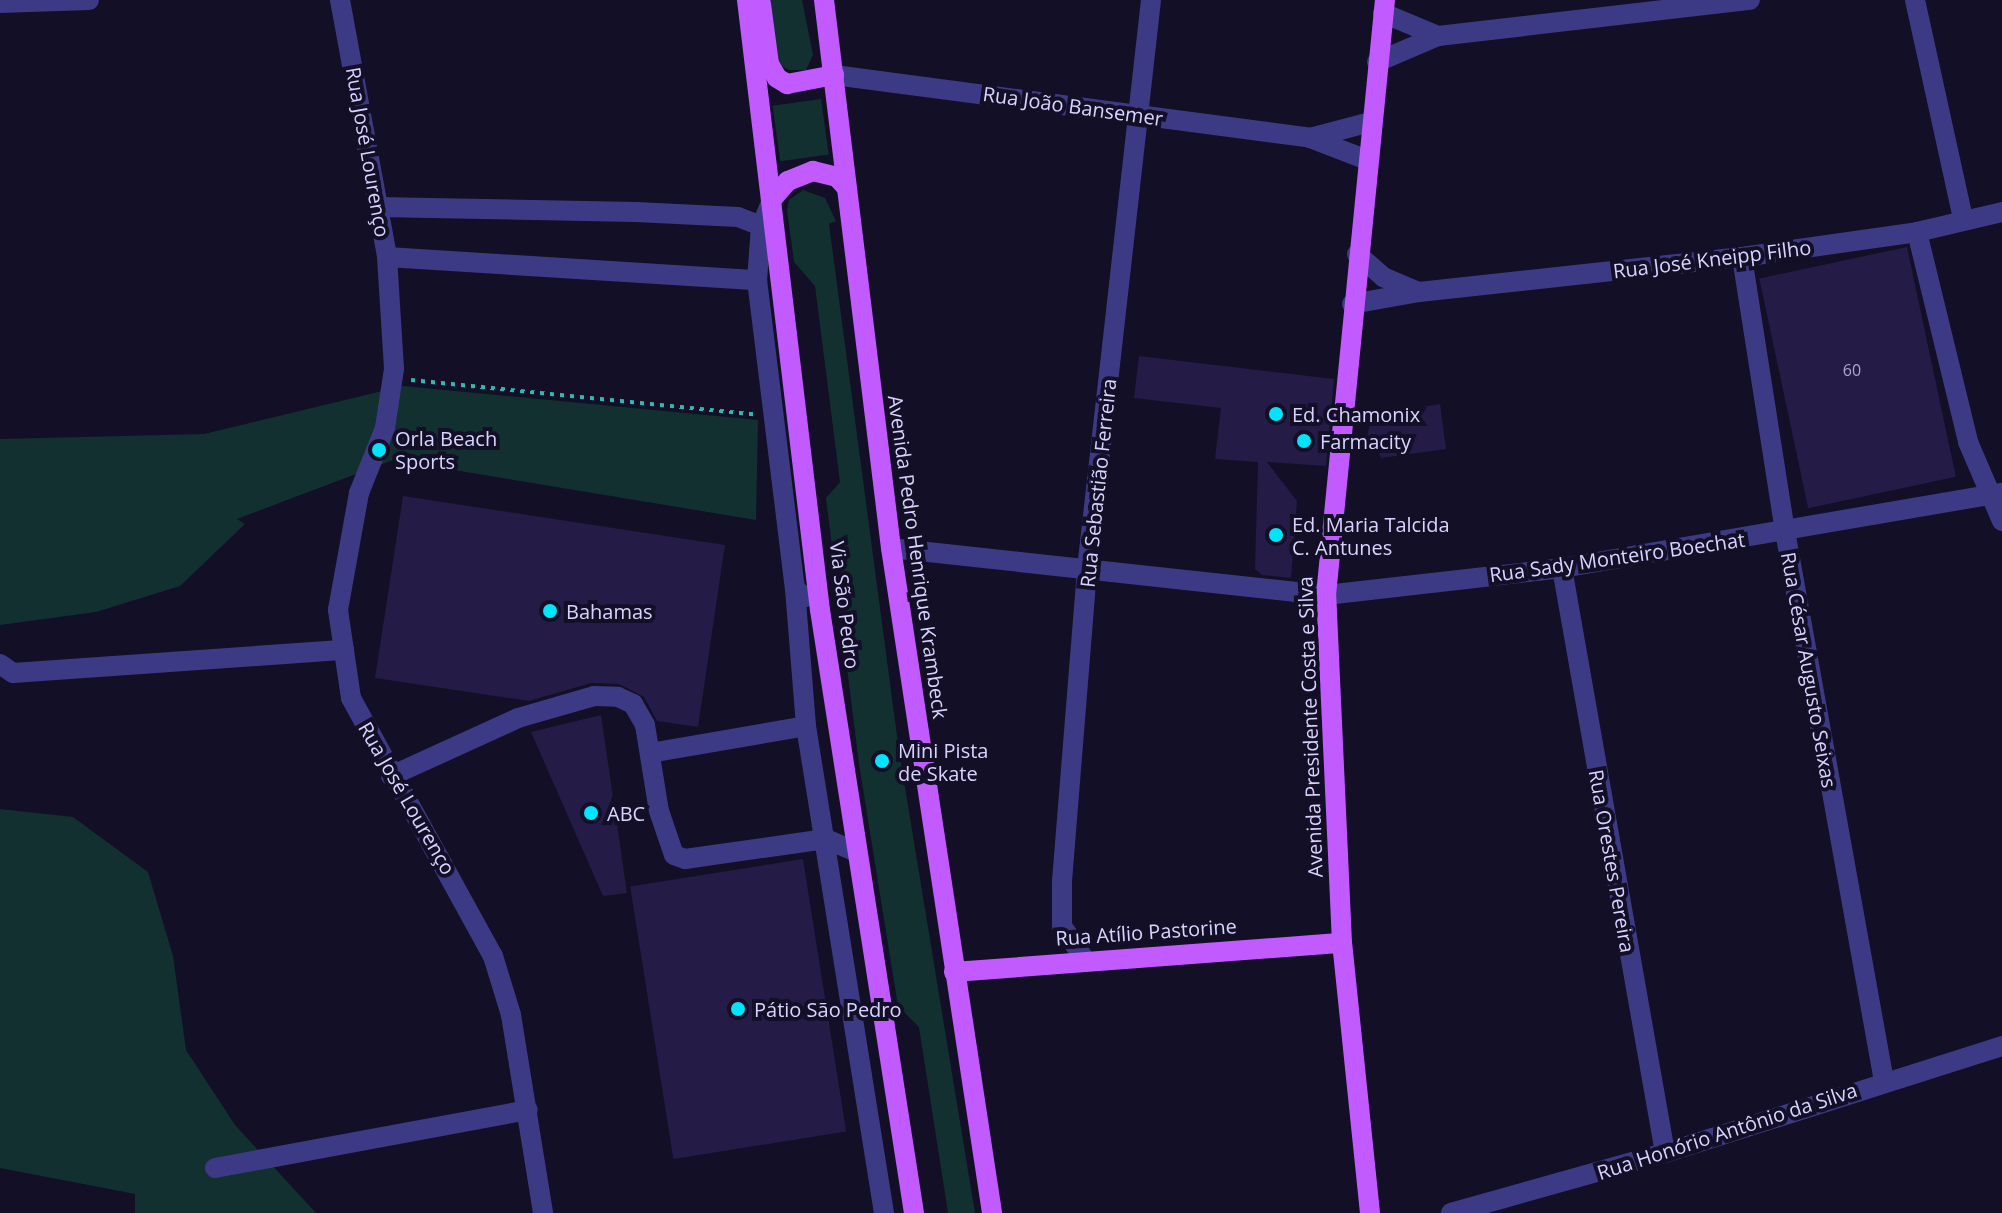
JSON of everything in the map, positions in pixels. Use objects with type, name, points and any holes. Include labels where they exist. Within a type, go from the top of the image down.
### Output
[{"type":"main road","name":"Via São Pedro","points":[[747,0],[820,610],[854,851],[914,1213]]},
{"type":"main road","points":[[760,0],[769,64],[777,78],[787,84],[834,75]]},
{"type":"main road","name":"Avenida Pedro Henrique Krambeck","points":[[824,0],[891,548],[992,1213]]},
{"type":"main road","name":"Avenida Presidente Costa e Silva","points":[[1370,1213],[1342,943],[1326,595],[1365,159],[1384,7]]},
{"type":"main road","points":[[773,198],[788,181],[813,171],[837,177],[846,187]]},
{"type":"main road","name":"Rua Atílio Pastorine","points":[[954,972],[1342,943]]},
{"type":"street","points":[[0,3],[89,0]]},
{"type":"street","name":"Rua José Lourenço","points":[[340,0],[387,257],[393,378],[385,428],[359,493],[338,610],[351,698],[391,776],[463,894],[493,956],[511,1015],[543,1213]]},
{"type":"street","name":"Rua Sebastião Ferreira","points":[[1085,960],[1066,937],[1060,911],[1087,569],[1151,0]]},
{"type":"street","points":[[1377,62],[1438,36],[1750,0]]},
{"type":"street","points":[[1915,0],[1963,219]]},
{"type":"street","points":[[1384,7],[1438,36]]},
{"type":"street","name":"Rua João Bansemer","points":[[834,75],[1310,138],[1365,159]]},
{"type":"street","name":"Rua João Bansemer","points":[[1310,138],[1370,122]]},
{"type":"street","points":[[773,198],[761,226],[757,280],[795,589],[806,726],[884,1213]]},
{"type":"street","points":[[378,207],[738,217],[761,226]]},
{"type":"street","name":"Rua José Kneipp Filho","points":[[1352,304],[1419,292],[1742,257],[1917,232],[2002,212]]},
{"type":"street","points":[[1917,232],[1968,442],[1996,494],[2002,521]]},
{"type":"street","name":"Rua José Kneipp Filho","points":[[1357,254],[1383,277],[1419,292]]},
{"type":"street","points":[[387,257],[757,280]]},
{"type":"street","name":"Rua César Augusto Seixas","points":[[1742,257],[1785,531],[1884,1081]]},
{"type":"street","name":"Rua Sady Monteiro Boechat","points":[[891,548],[1326,595],[1562,568],[1996,494]]},
{"type":"street","name":"Rua Orestes Pereira","points":[[1562,568],[1665,1153]]},
{"type":"street","points":[[795,589],[820,610]]},
{"type":"street","points":[[0,664],[13,673],[344,650]]},
{"type":"street","points":[[391,776],[518,718],[594,696],[633,704],[650,753],[667,845],[685,859],[826,839],[854,851]]},
{"type":"street","points":[[650,753],[806,726]]},
{"type":"street","name":"Rua Honório Antônio da Silva","points":[[1451,1213],[1665,1153],[2002,1046]]},
{"type":"street","points":[[215,1168],[528,1110]]},
{"type":"path","points":[[393,378],[774,416]]},
{"type":"green space","points":[[767,0],[802,0],[813,55],[806,70],[789,70],[776,63]]},
{"type":"green space","points":[[821,99],[829,154],[780,161],[772,106]]},
{"type":"green space","points":[[803,190],[825,198],[836,221],[829,224],[899,751],[975,1213],[948,1213],[919,1027],[898,1006],[859,764],[826,498],[840,482],[815,286],[794,262],[787,210],[789,200]]},
{"type":"green space","name":"Orla Beach Sports","points":[[403,386],[758,420],[756,520],[393,460],[237,519],[245,524],[180,586],[96,612],[0,625],[0,439],[204,434]]},
{"type":"green space","points":[[0,809],[73,817],[148,872],[173,956],[186,1050],[235,1125],[316,1213],[135,1213],[135,1194],[0,1168]]},
{"type":"building","points":[[1907,247],[1956,477],[1808,508],[1759,278]]},
{"type":"building","points":[[1139,356],[1334,379],[1326,466],[1267,462],[1297,501],[1291,578],[1262,575],[1255,569],[1258,462],[1215,459],[1221,408],[1134,398]]},
{"type":"building","points":[[1440,404],[1446,449],[1381,458],[1378,450],[1365,449],[1371,416]]},
{"type":"building","name":"Bahamas","points":[[403,496],[725,545],[698,727],[657,721],[644,697],[619,684],[591,683],[529,701],[375,678]]},
{"type":"building","name":"ABC","points":[[601,715],[627,893],[603,896],[531,732]]},
{"type":"building","name":"Pátio São Pedro","points":[[803,859],[846,1132],[673,1159],[630,886]]},
{"type":"place","name":"Ed. Chamonix","points":[[1276,414]]},
{"type":"place","name":"Farmacity","points":[[1304,441]]},
{"type":"place","name":"Orla Beach Sports","points":[[379,450]]},
{"type":"place","name":"Ed. Maria Talcida C. Antunes","points":[[1276,535]]},
{"type":"place","name":"Bahamas","points":[[550,611]]},
{"type":"place","name":"Mini Pista de Skate","points":[[882,761]]},
{"type":"place","name":"ABC","points":[[591,813]]},
{"type":"place","name":"Pátio São Pedro","points":[[738,1009]]}]
